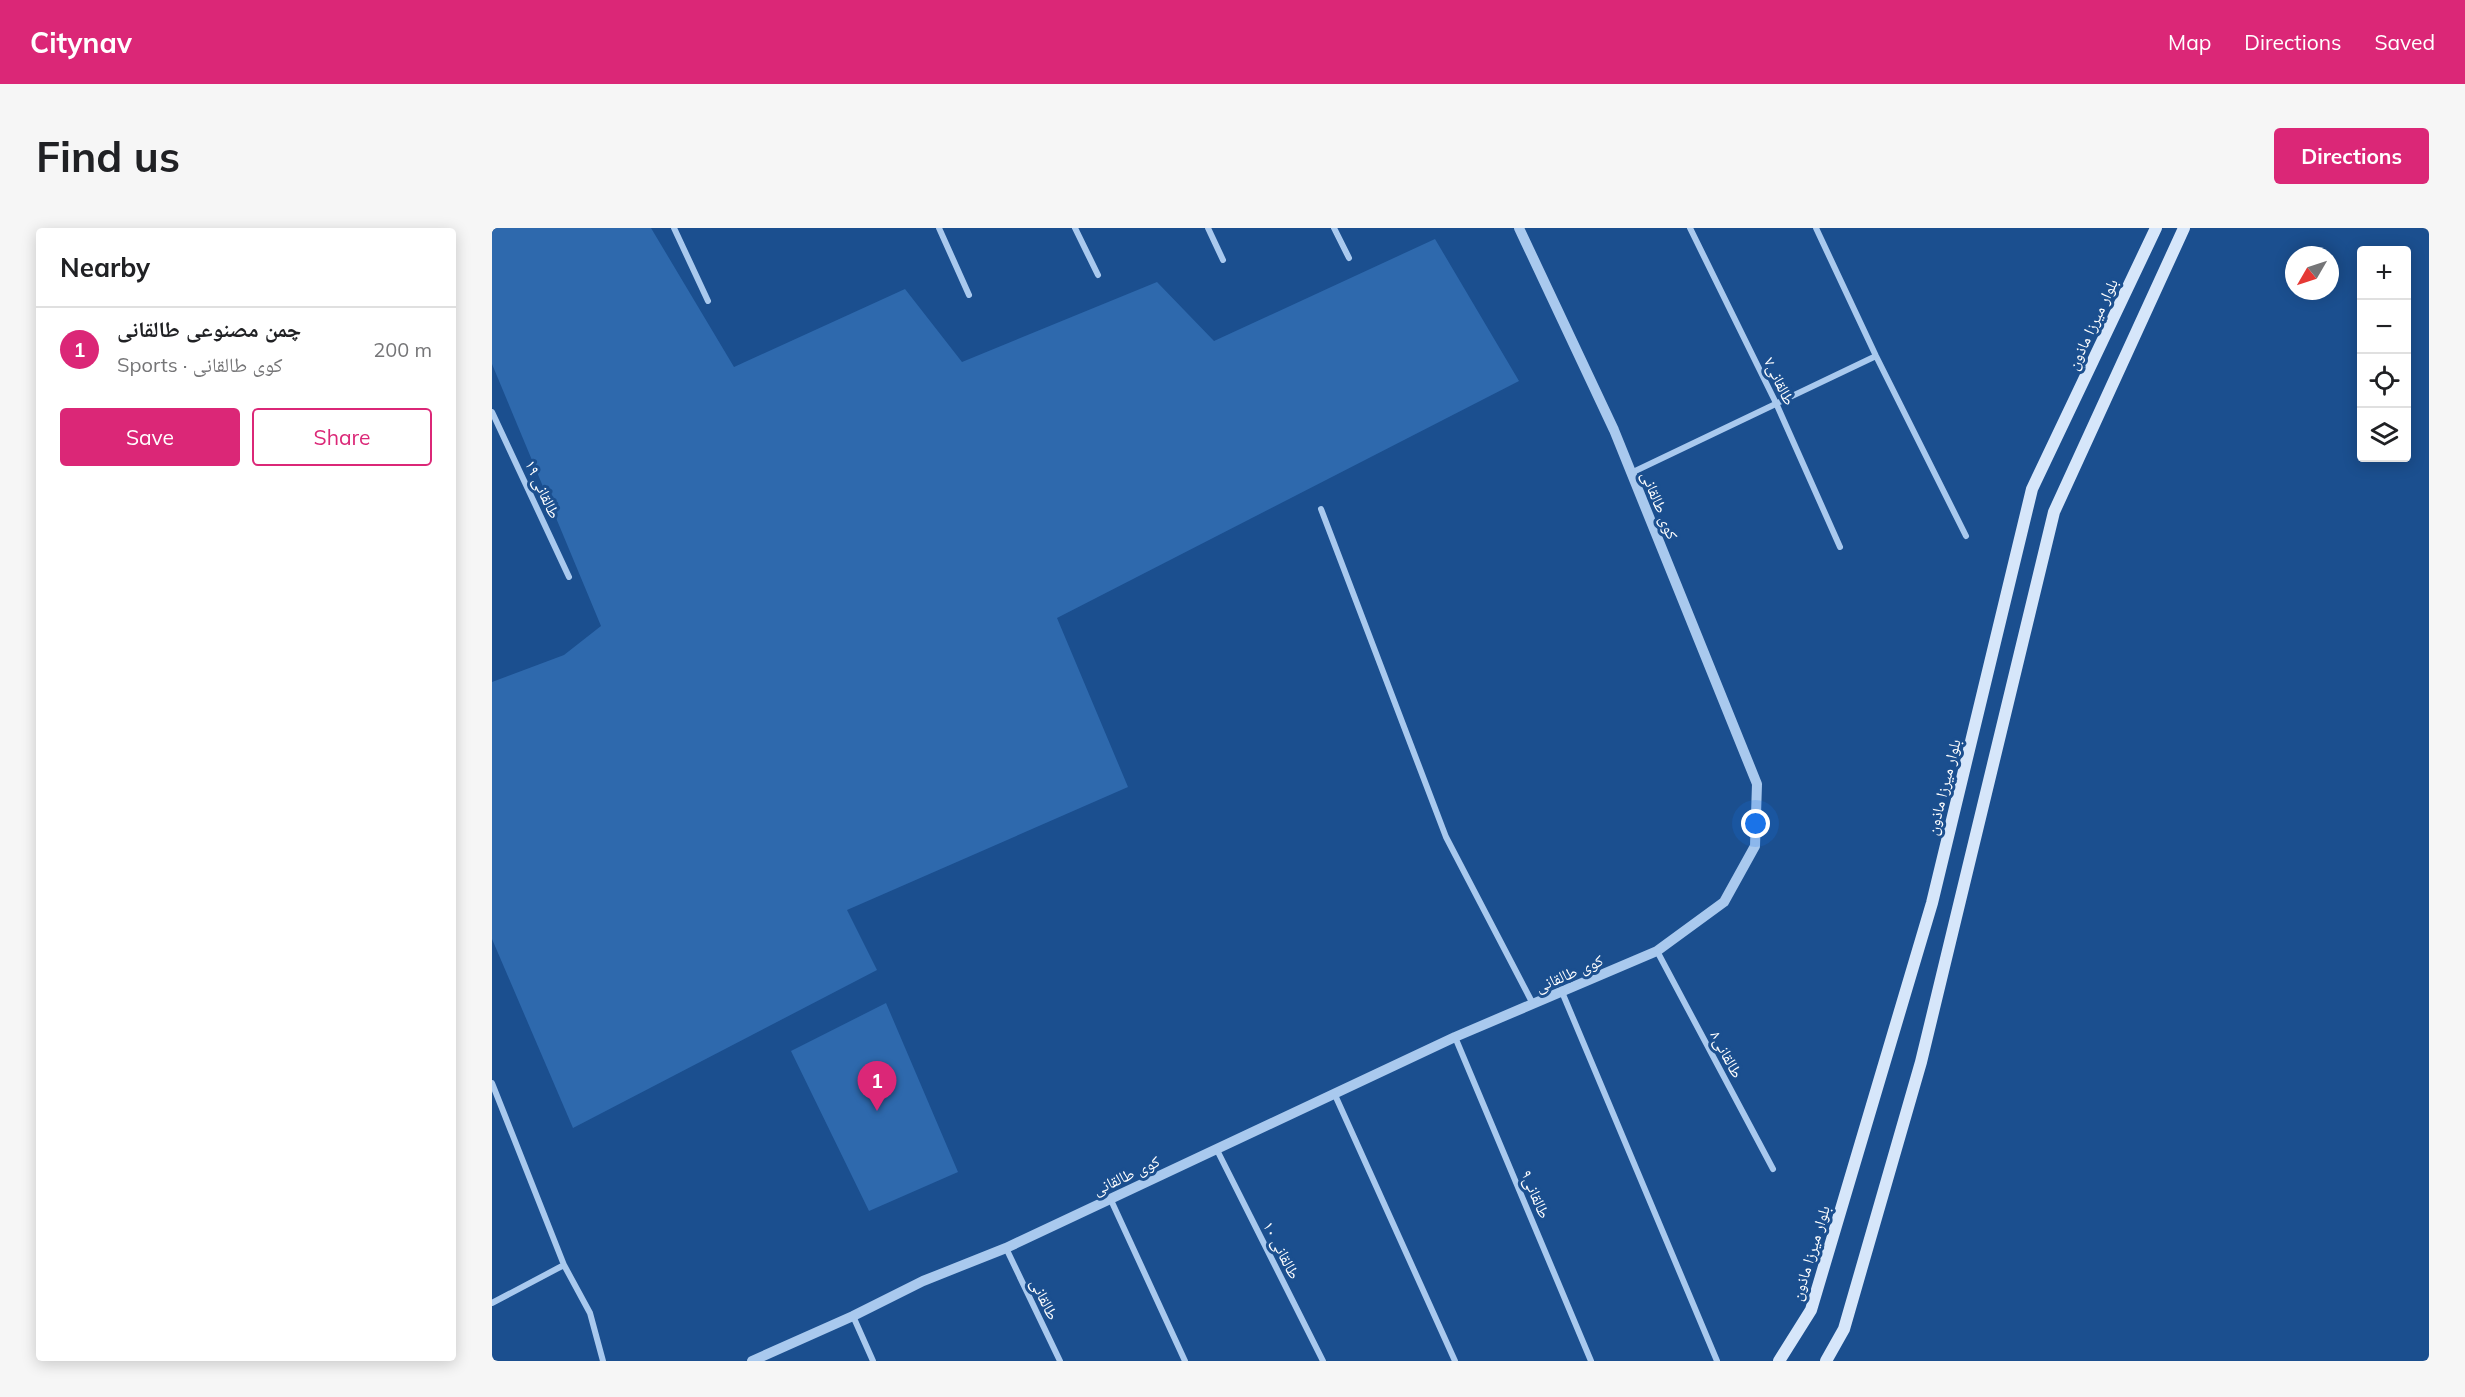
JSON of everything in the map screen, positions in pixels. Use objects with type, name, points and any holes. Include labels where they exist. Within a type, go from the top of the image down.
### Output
[{"type":"main road","name":"بلوار میرزا ماذون","points":[[1779,1361],[1811,1310],[1932,903],[2032,489],[2156,228]]},
{"type":"main road","points":[[1826,1361],[1844,1329],[1922,1062],[2054,512],[2184,228]]},
{"type":"street","points":[[674,228],[708,301]]},
{"type":"street","points":[[939,228],[969,295]]},
{"type":"street","points":[[1076,228],[1098,274]]},
{"type":"street","points":[[1208,228],[1223,260]]},
{"type":"street","points":[[1334,228],[1349,258]]},
{"type":"street","name":"کوی طالقانی","points":[[752,1361],[853,1316],[922,1281],[1006,1248],[1455,1037],[1657,951],[1724,902],[1755,846],[1757,784],[1614,430],[1519,228]]},
{"type":"street","name":"طالقانی۷","points":[[1690,228],[1776,403],[1840,547]]},
{"type":"street","points":[[1816,228],[1876,356],[1966,536]]},
{"type":"street","points":[[1631,473],[1876,356]]},
{"type":"street","name":"طالقانی ۱۹","points":[[492,412],[569,576]]},
{"type":"street","points":[[1321,509],[1446,837],[1533,1004]]},
{"type":"street","name":"طالقانی۸","points":[[1657,951],[1773,1169]]},
{"type":"street","points":[[1562,992],[1717,1361]]},
{"type":"street","name":"طالقانی۹","points":[[1455,1037],[1591,1361]]},
{"type":"street","points":[[492,1083],[564,1265],[590,1313],[603,1361]]},
{"type":"street","points":[[1335,1095],[1455,1361]]},
{"type":"street","name":"طالقانی ۱۰","points":[[1217,1150],[1323,1361]]},
{"type":"street","points":[[1110,1198],[1185,1361]]},
{"type":"street","name":"طالقانی","points":[[1006,1248],[1060,1361]]},
{"type":"street","points":[[492,1303],[564,1265]]},
{"type":"street","points":[[853,1316],[873,1361]]},
{"type":"shaded area","points":[[492,228],[651,228],[734,367],[905,289],[962,362],[1157,282],[1214,341],[1435,239],[1519,381],[1057,618],[1128,787],[847,910],[877,970],[573,1128],[492,939],[492,682],[564,655],[601,626],[492,364]]},
{"type":"shaded area","points":[[886,1003],[958,1172],[869,1211],[791,1051]]},
{"type":"place","name":"چمن مصنوعی طالقانی","points":[[877,1111]]}]
